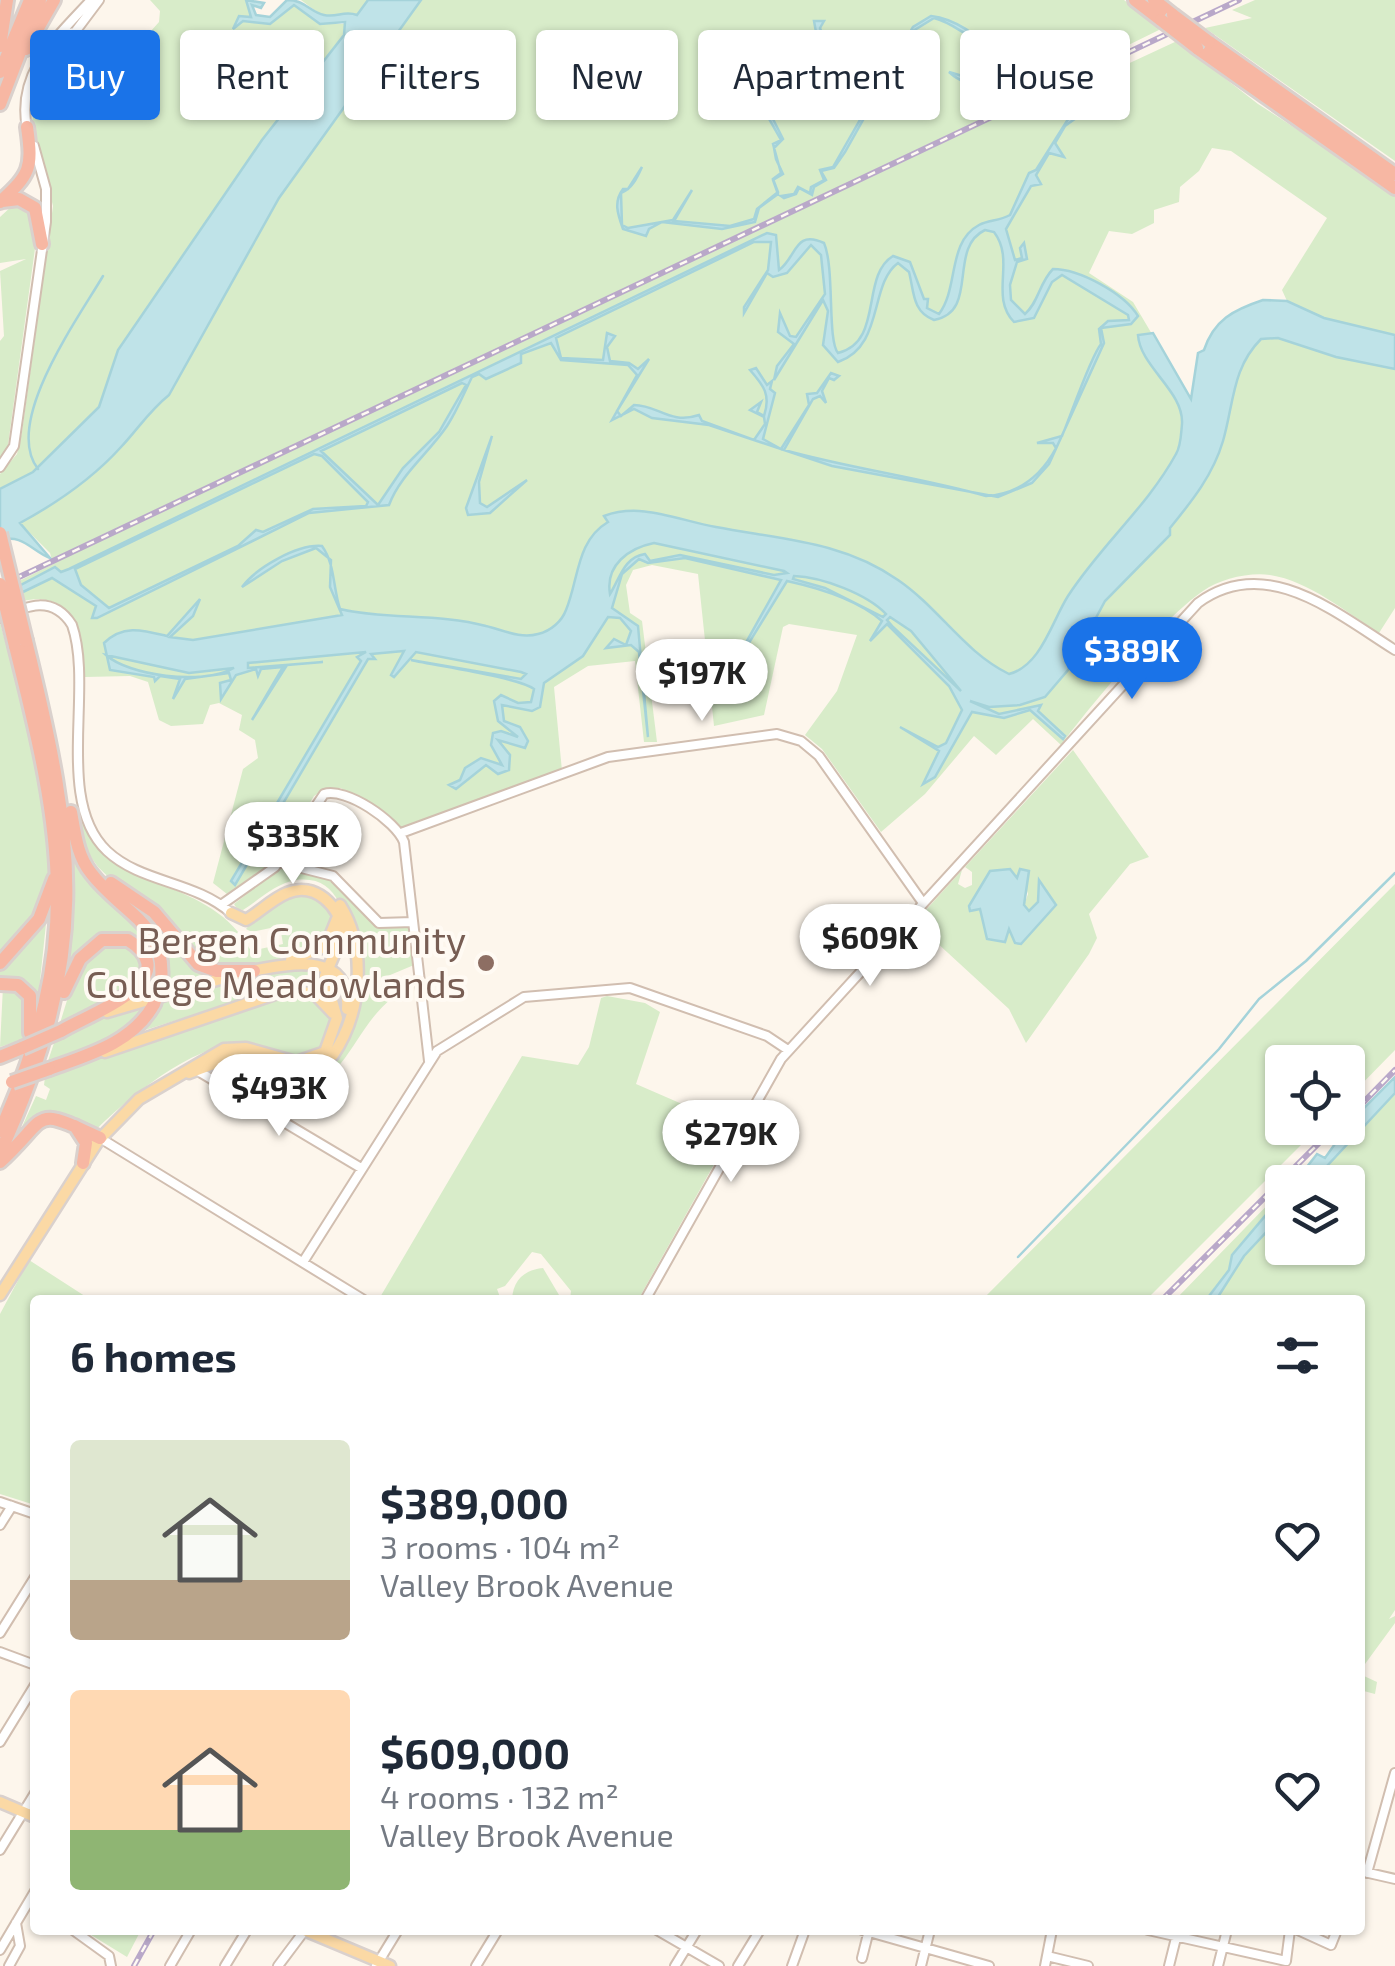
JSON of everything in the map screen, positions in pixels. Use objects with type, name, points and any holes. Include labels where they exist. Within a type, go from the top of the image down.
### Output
[{"type":"highway","points":[[0,46],[7,0]]},
{"type":"highway","points":[[0,104],[4,77],[30,0]]},
{"type":"highway","points":[[4,77],[40,0]]},
{"type":"highway","points":[[4,77],[54,0]]},
{"type":"highway","points":[[1135,0],[1167,17],[1395,188]]},
{"type":"highway","points":[[1154,0],[1167,17]]},
{"type":"highway","points":[[1203,45],[1395,174]]},
{"type":"highway","points":[[0,202],[19,186],[28,170],[27,127]]},
{"type":"highway","points":[[0,202],[16,198],[33,205],[40,218],[42,244]]},
{"type":"highway","points":[[0,533],[58,847],[54,952],[12,1082]]},
{"type":"highway","points":[[0,584],[52,748],[64,817],[68,886],[58,1029]]},
{"type":"highway","points":[[12,1082],[89,1055],[134,1030],[154,1004],[161,982],[160,954],[151,930],[93,876],[79,849],[62,770],[52,748]]},
{"type":"highway","points":[[0,961],[46,906],[58,847]]},
{"type":"highway","points":[[79,849],[99,874],[154,912],[198,964],[217,970],[258,970]]},
{"type":"highway","points":[[0,1054],[22,1048],[58,1029],[138,988],[146,968],[136,946],[110,938],[88,950],[72,974],[58,1029],[0,1153]]},
{"type":"highway","points":[[0,984],[22,988],[32,1004],[12,1082],[14,1101],[0,1131]]},
{"type":"highway","points":[[0,1121],[14,1101]]},
{"type":"highway","points":[[0,1162],[36,1124],[50,1118],[70,1121],[100,1138]]},
{"type":"highway","points":[[70,1121],[84,1138],[83,1163]]},
{"type":"main road","points":[[172,1078],[215,1060],[244,1055],[291,1070],[310,1069],[330,1058],[344,1030],[357,987],[357,951],[349,921],[331,894],[317,886],[292,884],[244,914],[226,909]]},
{"type":"main road","points":[[0,1295],[100,1138],[139,1098],[224,1049],[246,1048],[303,1062],[322,1054],[332,1040],[337,1018],[324,978],[343,933],[331,904],[314,892],[297,890],[246,920],[226,909]]},
{"type":"main road","points":[[258,970],[328,944],[337,922],[331,904]]},
{"type":"main road","points":[[58,1029],[158,994],[303,963],[328,967],[347,992],[344,1030]]},
{"type":"main road","points":[[89,1055],[294,990],[312,992],[328,1006],[335,1022],[332,1040]]},
{"type":"main road","points":[[0,1802],[30,1815]]},
{"type":"main road","points":[[315,1935],[381,1964]]},
{"type":"street","points":[[0,467],[14,446],[46,195],[27,127],[26,98],[31,76],[59,35],[95,0]]},
{"type":"street","points":[[647,1295],[788,1050],[1207,596],[1243,583],[1284,586],[1395,650]]},
{"type":"street","points":[[0,618],[42,604],[62,612],[72,625],[83,801],[98,842],[125,863],[200,892],[226,909],[278,862],[317,801],[328,792],[345,796],[400,833],[429,1061]]},
{"type":"street","points":[[400,833],[608,757],[777,734],[801,741],[819,756],[923,903]]},
{"type":"street","points":[[278,862],[328,871],[376,922],[389,926],[413,922]]},
{"type":"street","points":[[303,1262],[429,1061],[442,1047],[524,997],[612,986],[639,990],[767,1036],[788,1050]]},
{"type":"street","points":[[215,1060],[211,1070],[216,1078]]},
{"type":"street","points":[[193,1070],[216,1078],[361,1168]]},
{"type":"street","points":[[100,1138],[356,1295]]},
{"type":"street","points":[[0,1502],[30,1512]]},
{"type":"street","points":[[0,1525],[12,1506]]},
{"type":"street","points":[[0,1634],[30,1585]]},
{"type":"street","points":[[0,1652],[30,1663]]},
{"type":"street","points":[[0,1742],[30,1693]]},
{"type":"street","points":[[1365,1869],[1395,1773]]},
{"type":"street","points":[[0,1850],[30,1801]]},
{"type":"street","points":[[1365,1872],[1395,1880]]},
{"type":"street","points":[[0,1950],[30,1900]]},
{"type":"street","points":[[26,1906],[30,1910]]},
{"type":"street","points":[[9,1966],[20,1946],[16,1923]]},
{"type":"street","points":[[80,1935],[109,1956],[111,1966]]},
{"type":"street","points":[[170,1966],[189,1935]]},
{"type":"street","points":[[225,1966],[244,1935]]},
{"type":"street","points":[[278,1966],[300,1935]]},
{"type":"street","points":[[381,1964],[396,1935]]},
{"type":"street","points":[[476,1966],[495,1935]]},
{"type":"street","points":[[666,1935],[719,1966]]},
{"type":"street","points":[[675,1966],[694,1935]]},
{"type":"street","points":[[738,1966],[757,1935]]},
{"type":"street","points":[[792,1966],[803,1935]]},
{"type":"street","points":[[862,1958],[866,1935]]},
{"type":"street","points":[[879,1935],[983,1965]]},
{"type":"street","points":[[921,1966],[929,1935]]},
{"type":"street","points":[[1049,1935],[1046,1961],[1088,1966]]},
{"type":"street","points":[[1169,1966],[1177,1935]]},
{"type":"street","points":[[1183,1935],[1222,1948],[1286,1961],[1289,1935]]},
{"type":"street","points":[[1218,1966],[1225,1935]]},
{"type":"street","points":[[1309,1935],[1331,1945],[1335,1935]]},
{"type":"green space","points":[[150,0],[246,0],[252,17],[243,21],[282,15],[294,5],[320,24],[346,24],[344,35],[324,61],[324,30],[180,30],[180,120],[278,120],[118,350],[99,407],[33,472],[0,489],[0,474],[17,454],[22,432],[53,206],[32,120],[160,120],[160,30],[152,30],[159,22],[160,11]]},
{"type":"green space","points":[[301,0],[368,0],[357,15],[327,16]]},
{"type":"green space","points":[[421,0],[1124,0],[1161,29],[1130,44],[1130,30],[960,30],[960,120],[1130,120],[1130,63],[1177,41],[1258,104],[1395,193],[1395,335],[1324,318],[1287,301],[1282,290],[1327,218],[1231,151],[1212,148],[1199,171],[1180,187],[1179,202],[1154,210],[1154,223],[1132,234],[1109,231],[1089,273],[1133,302],[1191,400],[1237,375],[1243,357],[1261,339],[1278,338],[1336,357],[1395,369],[1395,608],[1379,633],[1327,598],[1285,578],[1253,575],[1218,583],[1187,604],[1148,641],[1061,745],[1033,719],[996,755],[974,736],[925,794],[881,832],[822,749],[805,735],[837,691],[857,635],[789,624],[783,627],[764,715],[714,726],[698,574],[652,565],[633,570],[626,585],[630,613],[642,621],[657,742],[644,742],[635,661],[588,666],[554,687],[562,771],[403,829],[341,788],[325,789],[314,796],[275,860],[227,894],[213,883],[243,769],[258,758],[255,740],[239,730],[242,715],[219,703],[210,705],[203,724],[171,726],[159,720],[148,682],[130,676],[85,677],[78,632],[65,609],[40,599],[22,601],[17,582],[53,564],[50,553],[20,523],[99,469],[169,395],[279,198],[344,107],[344,120],[516,120],[516,30],[399,30]]},
{"type":"green space","points":[[1255,0],[1395,0],[1395,161],[1205,28],[1252,18],[1232,10]]},
{"type":"green space","points":[[13,205],[33,213],[37,234],[8,445],[0,460],[0,341],[4,336],[0,271],[26,259],[0,263],[0,217]]},
{"type":"green space","points":[[0,622],[38,767],[49,846],[48,880],[40,907],[0,953]]},
{"type":"green space","points":[[1073,750],[1149,857],[1130,864],[1089,914],[1097,938],[1026,1043],[1009,1009],[923,930],[925,911],[962,870],[958,884],[965,888],[972,885],[972,872],[965,867]],"holes":[[[1010,869],[1018,878],[1020,869],[1028,894],[1024,905],[1029,912],[1038,902],[1039,881],[1056,905],[1020,944],[1009,929],[987,925],[980,909],[971,911],[969,906],[990,871]]]},
{"type":"green space","points":[[81,819],[96,843],[116,861],[212,909],[234,927],[251,951],[283,944],[280,926],[252,932],[246,929],[266,910],[299,895],[322,902],[333,912],[331,937],[287,957],[250,966],[217,967],[204,962],[98,867],[85,849]]},
{"type":"green space","points":[[73,844],[153,942],[158,962],[155,989],[141,993],[148,980],[142,946],[131,939],[104,937],[70,962]]},
{"type":"green space","points":[[280,868],[326,876],[341,886],[372,922],[408,927],[414,965],[383,978],[380,985],[394,997],[327,1078],[310,1085],[289,1085],[263,1076],[251,1095],[219,1074],[215,1064],[243,1063],[300,1075],[326,1068],[348,1029],[360,984],[342,910],[331,890],[322,884],[310,880],[289,882],[243,910],[237,909],[234,904]]},
{"type":"green space","points":[[1395,884],[1395,1050],[1365,1081],[1365,1045],[1265,1045],[1265,1145],[1301,1145],[1281,1165],[1265,1165],[1265,1181],[1151,1295],[987,1295]]},
{"type":"green space","points":[[47,914],[38,1000],[28,987],[0,980],[0,969]]},
{"type":"green space","points":[[152,920],[205,975],[167,985],[168,954]]},
{"type":"green space","points":[[122,941],[137,956],[141,970],[136,982],[109,1002],[60,1023],[73,981],[94,948]]},
{"type":"green space","points":[[322,969],[329,998],[310,986],[292,984],[142,1031],[165,996],[266,972]]},
{"type":"green space","points":[[3,986],[24,993],[24,1039],[0,1047]]},
{"type":"green space","points":[[290,993],[313,1001],[328,1017],[330,1036],[313,1054],[297,1058],[255,1045],[228,1045],[207,1051],[165,1073],[95,1131],[57,1115],[21,1129],[36,1096],[46,1100],[50,1089],[44,1085],[45,1077]]},
{"type":"green space","points":[[601,998],[645,1003],[660,1012],[636,1084],[735,1127],[641,1295],[571,1295],[541,1254],[532,1252],[505,1286],[497,1289],[499,1295],[381,1295],[522,1056],[578,1065],[589,1047]]},
{"type":"green space","points":[[151,999],[122,1033],[47,1064],[56,1037]]},
{"type":"green space","points":[[1395,1093],[1395,1610],[1389,1619],[1395,1616],[1395,1623],[1365,1664],[1365,1295],[1219,1295],[1244,1256],[1265,1233],[1265,1265],[1365,1265],[1365,1165],[1328,1165],[1347,1145],[1365,1145],[1365,1125]]},
{"type":"green space","points":[[1265,1207],[1265,1216],[1232,1255],[1229,1270],[1210,1295],[1180,1295]]},
{"type":"green space","points":[[29,1260],[83,1295],[30,1295],[30,1503],[0,1494],[0,1314]]},
{"type":"green space","points":[[543,1268],[559,1295],[513,1295],[521,1277]]},
{"type":"green space","points":[[1365,1676],[1377,1682],[1375,1694],[1365,1691]]},
{"type":"green space","points":[[91,1935],[138,1935],[127,1957]]},
{"type":"water","points":[[246,0],[264,3],[261,8],[252,5],[256,15],[270,17],[287,0],[329,16],[357,15],[368,0],[421,0],[399,30],[344,30],[345,22],[320,24],[294,5],[270,24],[243,21],[233,29],[239,16],[251,17]]},
{"type":"water","points":[[931,16],[966,30],[934,18],[911,30]]},
{"type":"water","points":[[344,35],[344,107],[279,198],[169,395],[99,469],[20,523],[50,558],[21,541],[0,541],[0,489],[33,472],[99,407],[118,350],[262,140],[278,120],[324,120],[324,61]]},
{"type":"water","points":[[770,120],[774,120],[783,139],[774,148],[773,144],[781,140]]},
{"type":"water","points":[[863,120],[834,168],[821,171],[826,180],[814,187],[812,195],[799,188],[796,194],[781,196],[794,194],[798,187],[810,193],[811,187],[824,180],[820,170],[833,167]]},
{"type":"water","points":[[1068,120],[1073,120],[1055,143],[1064,157],[1049,153],[1036,175],[1041,184],[1031,186],[1006,229],[1015,260],[1022,258],[1020,248],[1024,243],[1027,259],[1017,262],[1010,285],[1011,300],[1025,314],[1053,269],[1064,270],[1112,291],[1138,316],[1131,324],[1101,328],[1104,343],[1064,431],[1101,344],[1099,329],[1108,321],[1129,320],[1128,315],[1062,275],[1052,282],[1034,318],[1014,322],[1003,301],[1003,255],[994,232],[985,230],[967,251],[960,293],[948,315],[934,320],[922,312],[909,272],[898,263],[883,285],[870,330],[853,354],[838,362],[823,345],[828,311],[823,300],[774,380],[777,366],[794,344],[778,332],[780,313],[790,336],[796,337],[825,294],[821,255],[811,245],[787,273],[773,277],[767,273],[744,313],[768,270],[771,242],[754,242],[556,338],[561,358],[603,360],[607,333],[615,336],[607,347],[610,361],[629,363],[638,369],[649,359],[617,411],[637,375],[628,365],[561,360],[551,343],[521,354],[521,363],[486,379],[479,374],[472,377],[447,426],[407,474],[389,505],[309,513],[97,618],[92,618],[96,606],[52,578],[0,603],[0,596],[55,567],[61,572],[69,569],[767,233],[776,235],[779,270],[801,242],[807,239],[824,243],[838,353],[861,336],[877,278],[893,256],[910,262],[924,299],[928,299],[927,308],[939,314],[962,242],[979,225],[1010,215],[1029,173],[1036,170]],"holes":[[[462,383],[466,385],[439,432],[403,468],[378,505],[321,451]],[[314,454],[322,456],[368,502],[366,506],[313,509],[263,532],[256,530],[238,546],[109,608],[81,585],[75,569]]]},
{"type":"water","points":[[623,189],[628,189],[621,193],[622,225],[628,228],[673,220],[692,190],[674,221],[730,226],[754,219],[757,209],[778,194],[759,208],[755,222],[722,229],[662,222],[649,229],[646,236],[623,229],[618,214],[617,204],[620,194]]},
{"type":"water","points":[[1263,300],[1287,301],[1324,318],[1395,335],[1395,369],[1336,357],[1278,338],[1261,339],[1239,374],[1223,441],[1208,476],[1170,528],[1170,535],[1105,601],[1068,670],[1045,697],[1020,705],[989,707],[970,701],[999,714],[1041,705],[1038,711],[1065,736],[1063,739],[1030,710],[1004,718],[972,712],[935,777],[923,784],[939,751],[900,727],[938,747],[946,743],[962,710],[949,686],[887,624],[870,641],[882,621],[872,613],[837,595],[787,581],[715,698],[781,580],[685,558],[648,563],[639,559],[622,574],[612,608],[638,626],[648,737],[639,652],[631,645],[606,648],[614,639],[626,645],[631,631],[620,618],[608,617],[583,656],[544,683],[540,707],[532,711],[502,705],[504,721],[520,727],[528,741],[525,748],[498,740],[510,755],[509,770],[498,774],[486,765],[456,789],[449,785],[460,780],[465,768],[481,758],[502,765],[491,745],[493,733],[501,731],[518,737],[498,721],[494,701],[501,695],[518,703],[531,702],[534,689],[494,676],[411,660],[521,679],[526,674],[416,652],[394,677],[391,675],[404,651],[371,654],[375,659],[368,659],[235,885],[231,881],[361,661],[357,657],[366,652],[248,663],[248,668],[323,662],[287,665],[252,720],[283,667],[261,669],[258,676],[256,669],[236,675],[221,699],[220,683],[231,680],[229,673],[185,679],[173,699],[180,679],[160,676],[155,681],[154,677],[110,670],[107,656],[131,668],[166,676],[203,676],[234,668],[189,673],[107,655],[104,643],[126,631],[167,636],[200,599],[193,616],[170,637],[193,640],[342,615],[330,587],[331,566],[340,609],[450,619],[518,635],[538,634],[552,628],[564,614],[584,550],[608,522],[604,516],[645,511],[810,543],[855,557],[913,591],[978,654],[1009,674],[1038,652],[1068,596],[1151,492],[1178,451],[1181,412],[1146,358],[1138,335],[1153,333],[1191,399],[1198,353],[1204,350],[1213,331],[1234,312]],"holes":[[[654,543],[787,573],[774,575],[680,555],[650,561],[645,554],[627,564],[610,594],[615,566]],[[805,577],[843,588],[886,614],[883,617],[825,588],[793,579]],[[890,617],[911,631],[961,691],[887,620]]]},
{"type":"water","points":[[756,368],[767,385],[772,381],[770,389],[775,393],[763,439],[781,449],[754,440],[765,424],[764,417],[750,410],[761,402],[757,412],[764,416],[767,402],[762,386],[750,370]]},
{"type":"water","points":[[831,373],[839,376],[829,378],[822,391],[826,403],[820,396],[813,399],[784,450],[781,449],[809,405],[807,394],[817,393]]},
{"type":"water","points":[[634,405],[680,418],[699,415],[702,421],[754,440],[709,425],[652,418],[634,409],[622,415]]},
{"type":"water","points":[[492,436],[479,482],[480,503],[487,507],[527,480],[490,513],[468,515],[466,508]]},
{"type":"water","points":[[1062,436],[1049,464],[1032,483],[998,497],[990,496],[1028,482],[1056,448],[1053,443],[1037,443]]},
{"type":"water","points":[[784,450],[835,463],[970,492],[832,466]]},
{"type":"water","points":[[322,546],[328,558],[316,548],[282,561],[242,587],[267,565],[289,553]]},
{"type":"water","points":[[1010,869],[1017,878],[1020,869],[1029,871],[1024,905],[1029,911],[1038,902],[1039,880],[1056,905],[1021,944],[1015,943],[1009,929],[1005,942],[987,939],[980,909],[970,911],[969,906],[990,871]]},
{"type":"water","points":[[1395,1077],[1395,1093],[1365,1125],[1365,1107]]},
{"type":"water","points":[[1334,1145],[1347,1145],[1328,1165],[1308,1165],[1317,1154],[1325,1158]]},
{"type":"water","points":[[1265,1216],[1265,1233],[1244,1256],[1219,1295],[1210,1295],[1229,1270],[1232,1255]]},
{"type":"waterway","points":[[38,469],[29,449],[36,399],[62,343],[103,276]]},
{"type":"waterway","points":[[1018,1257],[1219,1049],[1259,999],[1306,961],[1395,873]]},
{"type":"railway","points":[[0,586],[1239,0]]},
{"type":"railway","points":[[1365,1101],[1395,1070]]},
{"type":"railway","points":[[1167,1295],[1317,1145]]},
{"type":"railway","points":[[134,1966],[151,1935]]},
{"type":"place","name":"Bergen Community College Meadowlands","points":[[486,963]]}]
